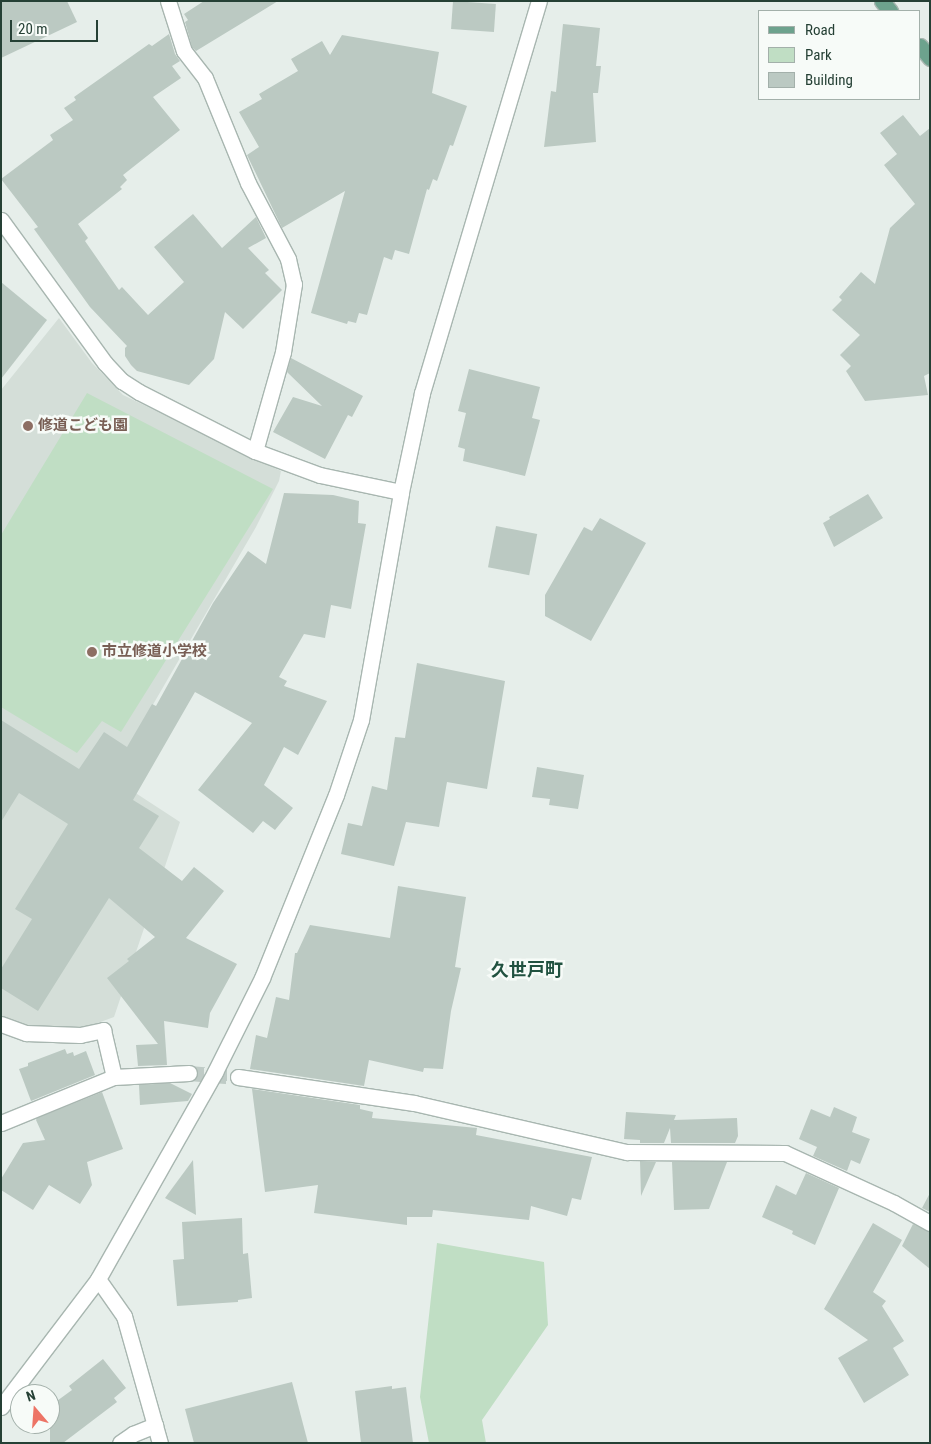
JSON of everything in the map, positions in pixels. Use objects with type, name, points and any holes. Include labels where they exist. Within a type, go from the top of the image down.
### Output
[{"type":"main road","points":[[921,47],[930,58]]},
{"type":"street","points":[[168,1],[184,51],[205,78],[248,183],[288,259],[294,284],[283,352],[255,451]]},
{"type":"street","points":[[1,1406],[98,1279],[215,1072],[262,978],[336,795],[361,720],[401,492],[422,393],[539,1]]},
{"type":"street","points":[[1,220],[105,363],[122,381],[139,392],[255,451],[320,475],[401,492]]},
{"type":"street","points":[[1,1024],[26,1033],[80,1035],[103,1030],[114,1077]]},
{"type":"street","points":[[1,1122],[114,1077],[189,1073]]},
{"type":"street","points":[[238,1077],[414,1103],[627,1152],[785,1153],[894,1203],[930,1223]]},
{"type":"street","points":[[98,1279],[124,1316],[160,1443]]},
{"type":"street","points":[[120,1443],[133,1434],[156,1425]]},
{"type":"shaded area","name":"市立修道小学校","points":[[59,318],[92,363],[123,395],[281,471],[279,481],[256,527],[111,777],[180,822],[114,1017],[84,1028],[71,1029],[19,1024],[1,1016],[1,390]]},
{"type":"green space","points":[[87,393],[273,489],[121,732],[102,721],[77,753],[1,707],[1,535]]},
{"type":"green space","points":[[437,1243],[544,1262],[548,1325],[482,1420],[486,1443],[429,1443],[420,1397]]},
{"type":"building","points":[[1,1],[67,1],[77,22],[1,58]]},
{"type":"building","points":[[204,1],[278,1],[196,51],[192,47],[185,22],[188,20],[184,14]]},
{"type":"building","points":[[453,1],[496,4],[494,32],[451,29]]},
{"type":"building","points":[[563,24],[600,28],[596,66],[601,66],[598,93],[593,93],[596,142],[544,147],[551,91],[556,92]]},
{"type":"building","points":[[169,34],[175,54],[180,61],[172,66],[181,78],[153,97],[180,130],[123,175],[127,180],[120,187],[122,189],[78,224],[88,238],[85,241],[119,290],[122,287],[148,315],[184,282],[154,247],[193,214],[222,248],[256,217],[266,238],[248,248],[269,270],[265,273],[282,290],[243,329],[225,312],[214,359],[189,385],[137,371],[131,365],[125,356],[125,348],[127,346],[90,307],[34,229],[38,227],[1,179],[53,140],[50,135],[73,120],[64,108],[76,100],[74,97],[149,44],[152,46]]},
{"type":"building","points":[[342,35],[439,52],[432,93],[467,106],[453,146],[450,145],[437,181],[433,179],[429,190],[427,189],[409,254],[395,250],[392,260],[384,257],[367,315],[359,313],[356,323],[348,321],[347,324],[311,313],[345,191],[282,228],[247,155],[259,147],[239,112],[262,99],[259,94],[298,71],[291,59],[322,41],[330,55]]},
{"type":"building","points":[[903,115],[920,136],[930,128],[930,373],[924,376],[928,395],[865,401],[846,371],[851,366],[840,355],[860,335],[832,310],[842,300],[839,297],[861,272],[875,284],[890,228],[915,204],[884,165],[897,154],[880,133]]},
{"type":"building","points":[[1,282],[47,320],[1,379]]},
{"type":"building","points":[[291,358],[363,396],[352,417],[348,415],[325,459],[273,432],[293,397],[322,406],[287,372]]},
{"type":"building","points":[[469,369],[540,387],[532,418],[540,420],[525,476],[463,461],[465,449],[458,447],[466,413],[458,411]]},
{"type":"building","points":[[284,493],[333,495],[359,501],[358,523],[366,524],[351,609],[331,605],[325,638],[304,634],[279,677],[287,681],[284,686],[327,701],[298,755],[284,747],[264,785],[293,808],[275,830],[263,821],[253,833],[198,790],[252,723],[195,692],[133,800],[159,816],[139,848],[182,881],[194,867],[224,891],[186,938],[237,964],[210,1013],[208,1028],[164,1021],[167,1065],[138,1066],[136,1045],[158,1044],[107,978],[155,937],[109,898],[38,1011],[1,988],[1,969],[32,919],[15,909],[68,824],[19,793],[1,822],[1,720],[79,769],[104,732],[127,747],[152,704],[156,706],[213,603],[248,551],[266,564]]},
{"type":"building","points":[[868,494],[883,518],[834,547],[823,523],[830,519],[829,517]]},
{"type":"building","points":[[600,518],[646,543],[591,641],[545,616],[545,595],[584,527],[592,531]]},
{"type":"building","points":[[496,526],[537,534],[529,575],[488,567]]},
{"type":"building","points":[[417,663],[505,681],[487,789],[447,782],[439,827],[406,822],[394,866],[341,854],[348,823],[362,826],[372,786],[387,790],[395,737],[405,738]]},
{"type":"building","points":[[537,767],[584,775],[578,809],[549,805],[550,799],[532,797]]},
{"type":"building","points":[[398,886],[466,897],[455,967],[461,968],[451,1011],[443,1069],[424,1068],[423,1072],[369,1060],[364,1086],[250,1069],[256,1035],[267,1038],[276,997],[289,1000],[295,953],[297,953],[310,925],[390,938]]},
{"type":"building","points":[[65,1049],[67,1054],[73,1052],[74,1056],[86,1051],[95,1075],[31,1101],[19,1069],[28,1066],[28,1063]]},
{"type":"building","points":[[170,1083],[192,1094],[188,1101],[140,1105],[139,1085]]},
{"type":"building","points":[[252,1089],[360,1105],[360,1109],[373,1112],[372,1118],[477,1128],[476,1135],[592,1157],[581,1200],[572,1198],[567,1216],[531,1206],[529,1220],[433,1210],[432,1217],[407,1217],[407,1225],[314,1213],[318,1185],[265,1192]]},
{"type":"building","points":[[102,1092],[123,1149],[87,1162],[92,1185],[80,1204],[49,1185],[33,1210],[1,1190],[1,1179],[23,1143],[45,1140],[36,1120],[37,1118]]},
{"type":"building","points":[[834,1107],[857,1117],[852,1132],[870,1139],[860,1164],[851,1160],[847,1171],[813,1156],[817,1147],[799,1139],[811,1109],[830,1117]]},
{"type":"building","points":[[626,1112],[676,1115],[674,1120],[737,1118],[738,1136],[735,1143],[671,1143],[670,1128],[664,1143],[640,1143],[640,1140],[624,1139]]},
{"type":"building","points":[[193,1160],[196,1215],[165,1198]]},
{"type":"building","points":[[640,1161],[656,1162],[641,1196]]},
{"type":"building","points":[[672,1162],[727,1162],[709,1209],[674,1210]]},
{"type":"building","points":[[806,1173],[839,1188],[815,1245],[792,1234],[793,1231],[762,1217],[776,1185],[796,1195]]},
{"type":"building","points":[[930,1193],[930,1212],[922,1208]]},
{"type":"building","points":[[242,1218],[243,1254],[248,1253],[252,1298],[238,1300],[238,1302],[177,1306],[173,1260],[184,1259],[182,1222]]},
{"type":"building","points":[[873,1223],[902,1240],[873,1292],[886,1301],[882,1306],[904,1341],[893,1348],[909,1375],[864,1403],[838,1358],[868,1340],[824,1309]]},
{"type":"building","points":[[913,1224],[930,1232],[930,1269],[902,1246]]},
{"type":"building","points":[[103,1359],[126,1388],[114,1398],[117,1402],[63,1443],[50,1443],[50,1434],[60,1434],[60,1399],[72,1390],[69,1386]]},
{"type":"building","points":[[292,1382],[308,1443],[194,1443],[185,1409]]},
{"type":"building","points":[[392,1386],[392,1389],[406,1387],[413,1443],[361,1443],[355,1391]]},
{"type":"tunnel","points":[[189,1073],[238,1077]]},
{"type":"place","name":"修道こども園","points":[[28,426]]},
{"type":"place","name":"市立修道小学校","points":[[92,652]]},
{"type":"district","name":"久世戸町","points":[[527,970]]}]
